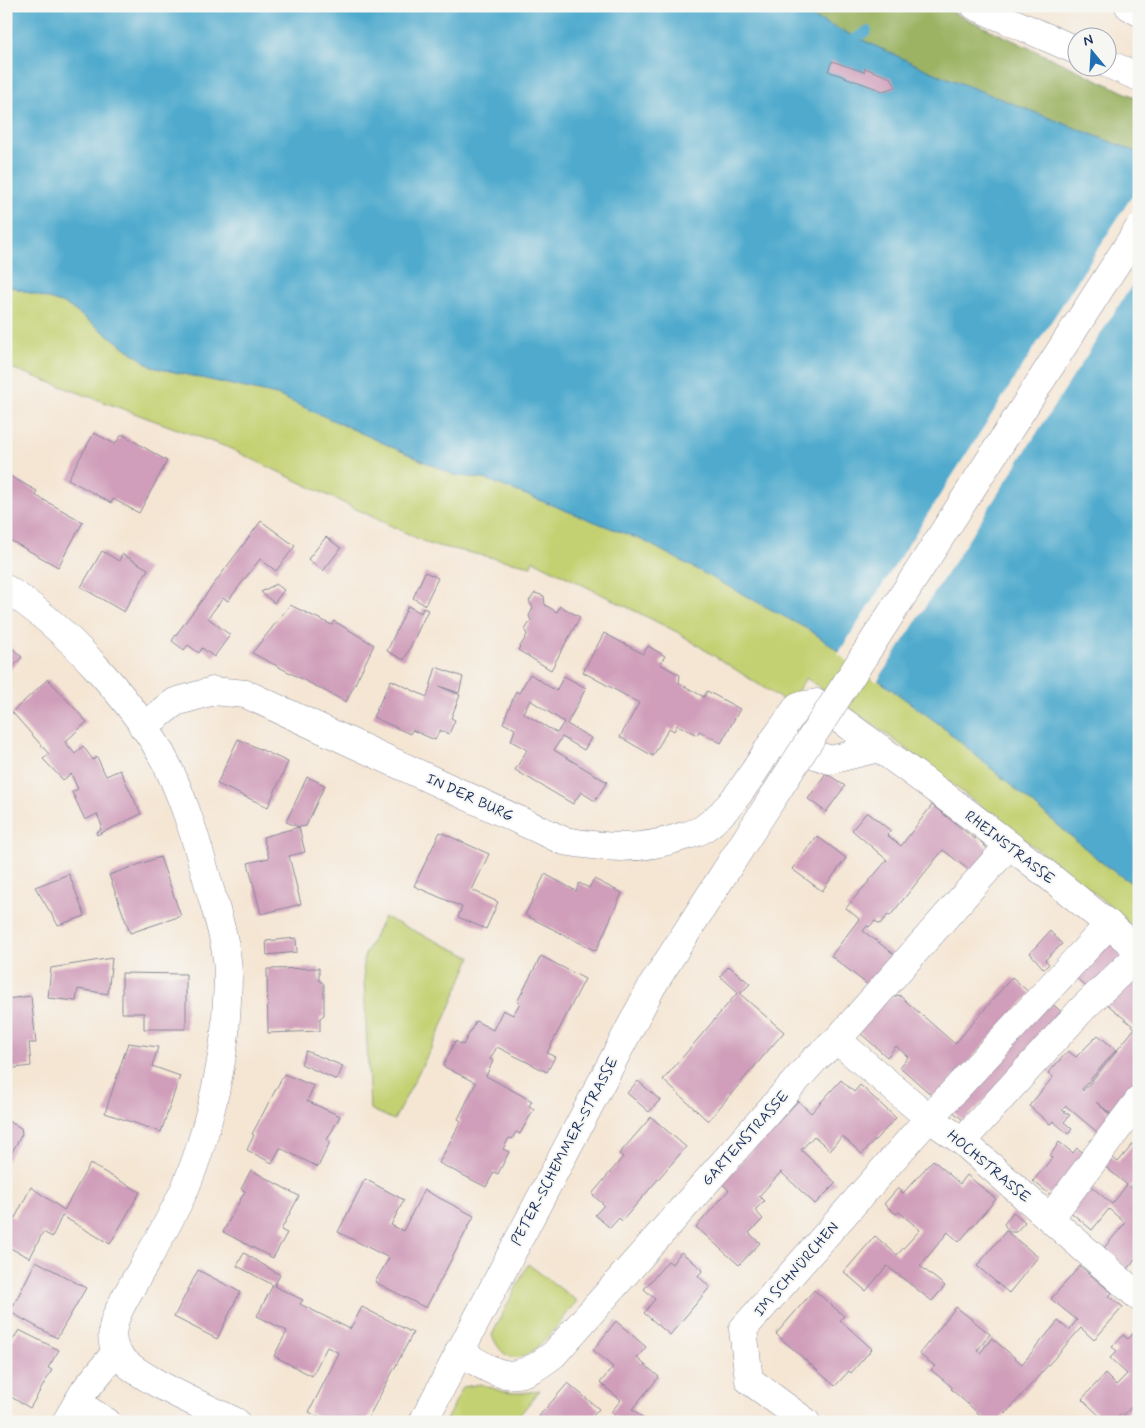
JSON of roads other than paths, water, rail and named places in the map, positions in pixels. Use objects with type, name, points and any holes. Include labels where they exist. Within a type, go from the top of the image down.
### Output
[{"type":"street","points":[[976,6],[1068,47]]},
{"type":"street","points":[[1129,6],[1139,12]]},
{"type":"street","points":[[1118,68],[1139,77]]},
{"type":"street","name":"PETER-SCHEMMER-STRASSE","points":[[423,1422],[652,986],[1139,228]]},
{"type":"street","points":[[6,589],[24,600],[66,637],[105,677],[143,727],[167,766],[186,814],[220,925],[228,972],[224,1035],[212,1099],[198,1153],[186,1186],[115,1319],[112,1337],[116,1352],[144,1376],[236,1422]]},
{"type":"street","name":"IN DER BURG","points":[[143,727],[175,702],[213,691],[246,694],[564,841],[606,848],[637,848],[702,830],[721,814],[754,771],[774,740]]},
{"type":"street","name":"RHEINSTRASSE","points":[[774,740],[798,706],[817,703],[1009,845],[1139,950]]},
{"type":"street","points":[[774,740],[830,760],[879,748]]},
{"type":"street","name":"GARTENSTRASSE","points":[[459,1351],[494,1372],[510,1376],[541,1365],[554,1354],[815,1059],[837,1040],[1009,845]]},
{"type":"street","name":"IM SCHNÜRCHEN","points":[[806,1422],[749,1380],[742,1329],[929,1118],[1109,924]]},
{"type":"street","points":[[962,1141],[1084,1007],[1139,954]]},
{"type":"street","name":"HOCHSTRASSE","points":[[837,1040],[929,1118],[962,1141],[1050,1218],[1136,1288]]},
{"type":"street","points":[[1050,1218],[1139,1100]]},
{"type":"street","points":[[107,1422],[72,1412],[85,1390],[116,1352]]},
{"type":"water","points":[[6,6],[788,6],[932,72],[1139,153],[1139,888],[1106,866],[939,724],[811,631],[644,541],[485,479],[454,475],[277,395],[152,367],[67,305],[6,285]]},
{"type":"waterway","points":[[845,45],[867,31]]}]
